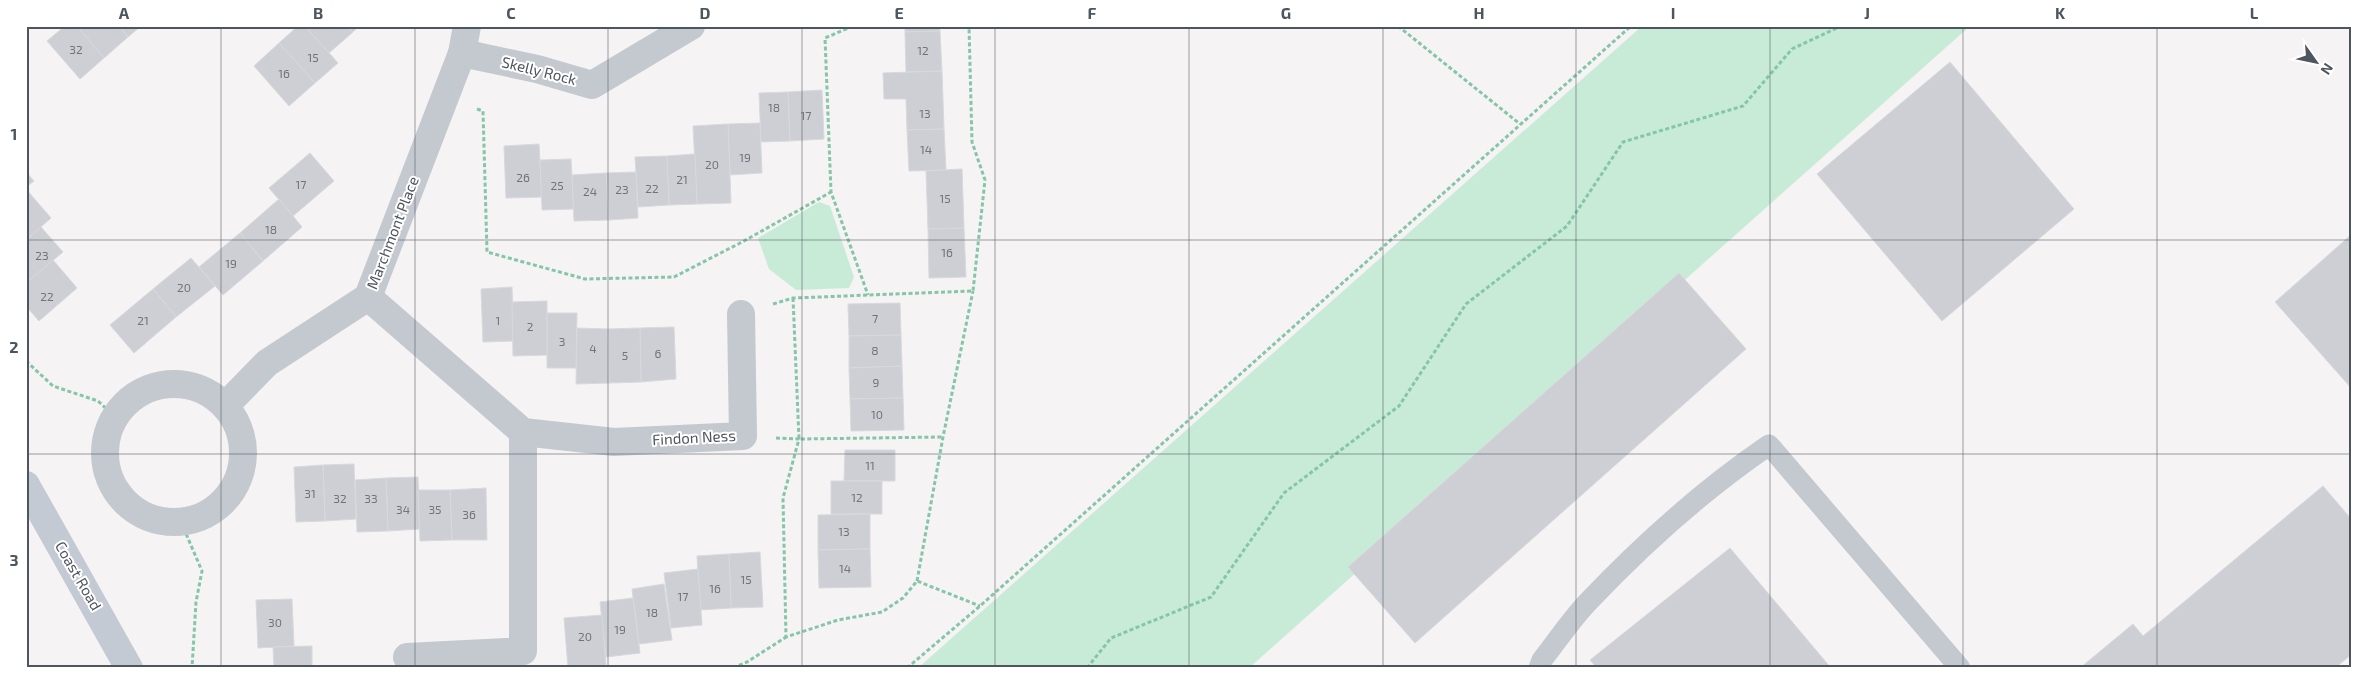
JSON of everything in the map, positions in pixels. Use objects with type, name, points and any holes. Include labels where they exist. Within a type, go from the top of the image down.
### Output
[{"type":"street","name":"Marchmont Place","points":[[225,406],[267,363],[368,298],[462,53],[467,26]]},
{"type":"street","name":"Skelly Rock","points":[[462,53],[537,69],[592,85],[692,26]]},
{"type":"street","points":[[368,298],[523,432],[523,650],[407,657]]},
{"type":"street","name":"Findon Ness","points":[[523,432],[614,442],[743,436],[741,314]]},
{"type":"street","points":[[180,384],[204,390],[225,406],[238,427],[243,452],[239,478],[226,499],[206,515],[181,522],[156,520],[133,509],[115,490],[106,466],[106,441],[115,417],[132,398],[154,386],[180,384]]},
{"type":"street","name":"Coast Road","points":[[26,485],[129,668]]},
{"type":"lane","points":[[1539,668],[1542,660],[1586,604],[1646,545],[1727,473],[1769,444],[1960,668]]},
{"type":"path","points":[[853,26],[826,38],[831,192],[868,295]]},
{"type":"path","points":[[733,668],[747,662],[786,637],[838,620],[882,612],[903,598],[917,581],[943,437],[973,291],[985,180],[972,142],[969,26]]},
{"type":"path","points":[[1398,26],[1520,124]]},
{"type":"path","points":[[907,668],[980,606],[1630,26]]},
{"type":"path","points":[[1087,668],[1111,638],[1210,597],[1284,493],[1398,406],[1466,304],[1567,226],[1623,142],[1743,106],[1792,49],[1841,26]]},
{"type":"path","points":[[445,96],[483,111],[487,252],[585,279],[674,278],[831,192]]},
{"type":"path","points":[[741,314],[793,298],[973,291]]},
{"type":"path","points":[[786,637],[783,498],[799,439],[793,298]]},
{"type":"path","points":[[26,361],[53,386],[98,401],[115,417]]},
{"type":"path","points":[[743,436],[799,439],[943,437]]},
{"type":"path","points":[[181,522],[202,571],[196,602],[192,668]]},
{"type":"path","points":[[917,581],[980,606]]},
{"type":"green space","points":[[1642,26],[1970,26],[1249,668],[918,668]]},
{"type":"green space","points":[[819,202],[830,206],[854,277],[849,288],[796,290],[769,269],[758,238]]},
{"type":"building","points":[[65,26],[77,26],[104,58],[80,79],[47,41]]},
{"type":"building","points":[[77,26],[119,26],[128,37],[104,58]]},
{"type":"building","points":[[119,26],[141,26],[128,37]]},
{"type":"building","points":[[298,26],[305,26],[338,63],[315,83],[279,43]]},
{"type":"building","points":[[305,26],[347,26],[353,32],[329,53]]},
{"type":"building","points":[[347,26],[359,26],[353,32]]},
{"type":"building","points":[[905,26],[940,26],[940,31],[905,32]]},
{"type":"building","points":[[940,31],[942,71],[906,72],[905,32]]},
{"type":"building","points":[[279,43],[315,83],[289,106],[254,66]]},
{"type":"building","points":[[1950,62],[2074,209],[1942,321],[1817,174]]},
{"type":"building","points":[[942,71],[944,129],[907,130],[906,99],[884,99],[883,73]]},
{"type":"building","points":[[822,90],[824,139],[790,141],[788,92]]},
{"type":"building","points":[[788,92],[790,141],[761,142],[759,93]]},
{"type":"building","points":[[760,123],[762,173],[730,175],[728,124]]},
{"type":"building","points":[[728,124],[731,203],[697,204],[693,126]]},
{"type":"building","points":[[944,129],[946,170],[909,171],[907,130]]},
{"type":"building","points":[[539,144],[542,197],[506,198],[504,146]]},
{"type":"building","points":[[310,153],[334,181],[293,216],[269,188]]},
{"type":"building","points":[[695,154],[697,204],[669,205],[667,156]]},
{"type":"building","points":[[667,156],[669,205],[638,207],[635,157]]},
{"type":"building","points":[[571,159],[574,209],[542,210],[540,160]]},
{"type":"building","points":[[962,169],[964,228],[928,229],[926,171]]},
{"type":"building","points":[[26,172],[34,181],[26,187]]},
{"type":"building","points":[[636,172],[638,218],[609,220],[606,173]]},
{"type":"building","points":[[606,173],[609,220],[574,221],[572,175]]},
{"type":"building","points":[[26,189],[51,218],[26,240]]},
{"type":"building","points":[[279,199],[302,227],[263,261],[240,233]]},
{"type":"building","points":[[41,227],[63,252],[26,283],[26,240]]},
{"type":"building","points":[[964,228],[966,277],[929,278],[928,229]]},
{"type":"building","points":[[240,233],[263,261],[223,295],[199,267]]},
{"type":"building","points":[[2352,234],[2352,389],[2275,302]]},
{"type":"building","points":[[191,258],[215,286],[176,317],[153,289]]},
{"type":"building","points":[[53,260],[77,288],[39,321],[26,306],[26,283]]},
{"type":"building","points":[[1679,273],[1746,349],[1415,643],[1348,567]]},
{"type":"building","points":[[512,287],[514,341],[483,342],[481,289]]},
{"type":"building","points":[[153,289],[176,317],[134,353],[110,325]]},
{"type":"building","points":[[547,301],[547,355],[513,356],[512,302]]},
{"type":"building","points":[[900,303],[901,335],[849,336],[848,304]]},
{"type":"building","points":[[547,313],[577,313],[576,368],[547,368]]},
{"type":"building","points":[[674,327],[676,379],[641,382],[640,328]]},
{"type":"building","points":[[577,328],[608,329],[609,383],[576,384]]},
{"type":"building","points":[[640,328],[641,382],[609,383],[608,329]]},
{"type":"building","points":[[901,335],[902,366],[849,368],[849,336]]},
{"type":"building","points":[[902,366],[903,398],[850,399],[849,368]]},
{"type":"building","points":[[903,398],[904,430],[851,431],[850,399]]},
{"type":"building","points":[[845,450],[895,450],[895,481],[844,481]]},
{"type":"building","points":[[354,464],[356,519],[325,521],[323,465]]},
{"type":"building","points":[[323,465],[325,521],[296,522],[294,467]]},
{"type":"building","points":[[418,477],[420,529],[388,531],[386,478]]},
{"type":"building","points":[[386,478],[388,531],[357,532],[355,480]]},
{"type":"building","points":[[831,481],[882,481],[882,514],[831,514]]},
{"type":"building","points":[[2323,486],[2352,520],[2352,654],[2335,668],[2080,668],[2133,624],[2143,636]]},
{"type":"building","points":[[486,488],[487,540],[452,540],[450,490]]},
{"type":"building","points":[[418,490],[450,490],[452,540],[420,541]]},
{"type":"building","points":[[870,514],[870,549],[818,550],[818,515]]},
{"type":"building","points":[[1730,548],[1831,668],[1597,668],[1590,660]]},
{"type":"building","points":[[870,549],[871,587],[819,588],[818,550]]},
{"type":"building","points":[[760,552],[763,607],[731,608],[729,554]]},
{"type":"building","points":[[729,554],[731,608],[700,610],[697,556]]},
{"type":"building","points":[[698,569],[702,625],[671,628],[664,573]]},
{"type":"building","points":[[664,584],[672,640],[639,644],[632,589]]},
{"type":"building","points":[[633,598],[640,653],[606,657],[600,602]]},
{"type":"building","points":[[292,599],[294,646],[258,648],[256,600]]},
{"type":"building","points":[[602,615],[606,665],[568,668],[564,618]]},
{"type":"building","points":[[312,646],[312,668],[274,668],[273,647]]}]
